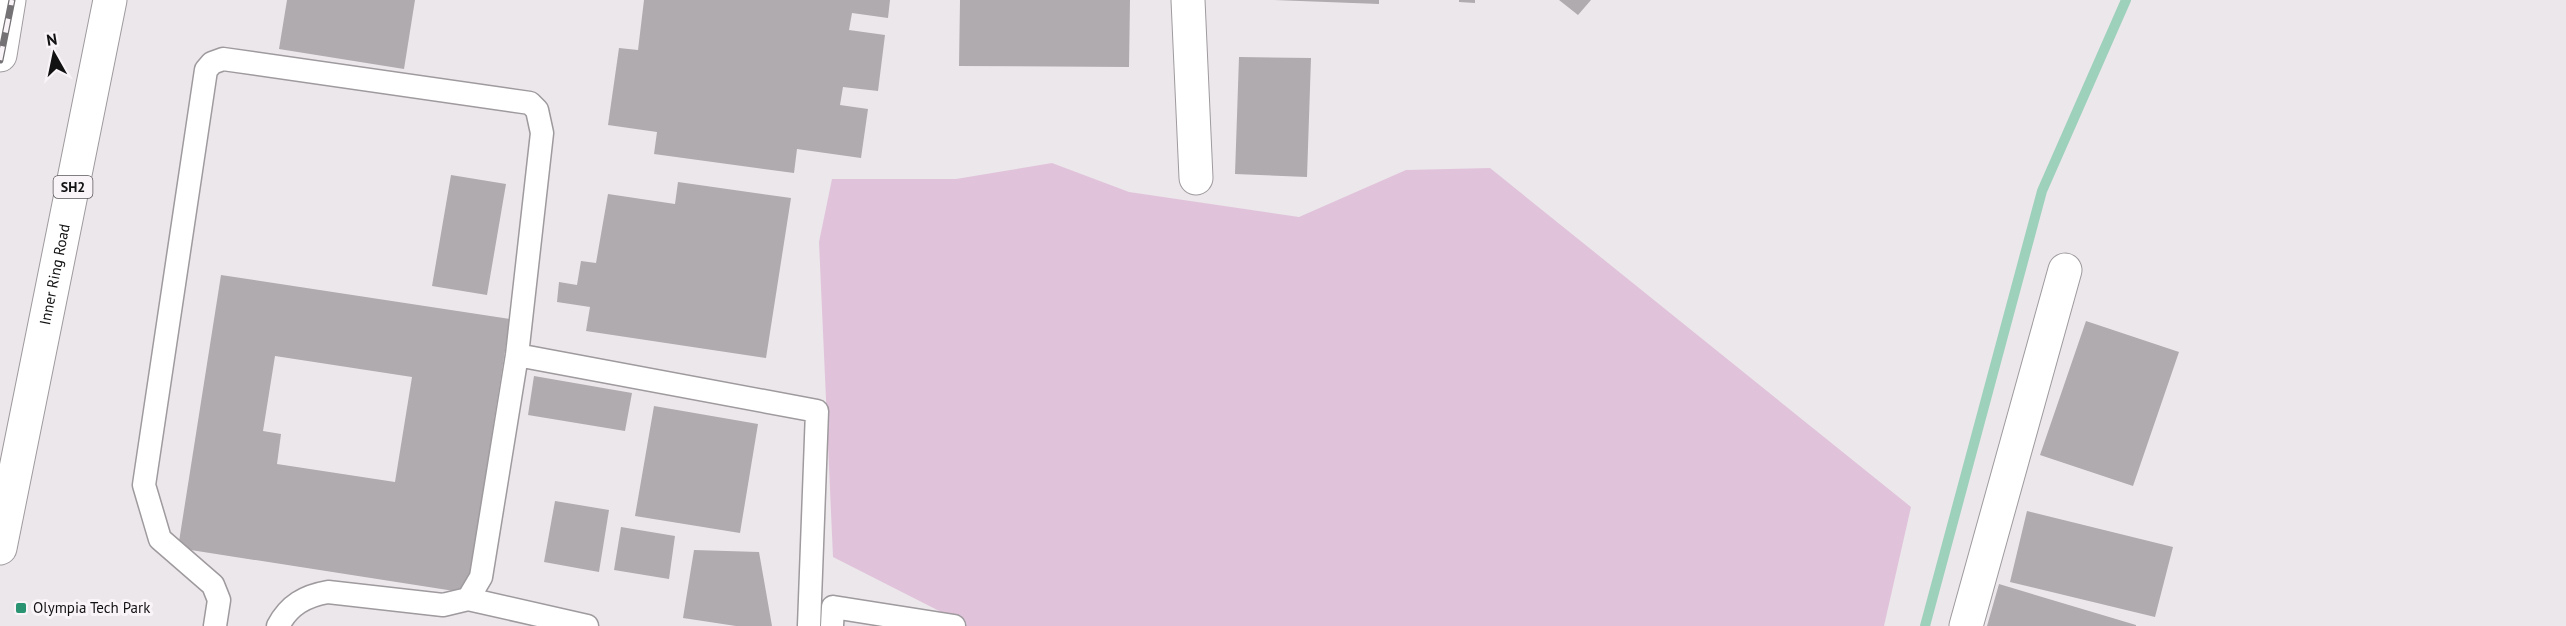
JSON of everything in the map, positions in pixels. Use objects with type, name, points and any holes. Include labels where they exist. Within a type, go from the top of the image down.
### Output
[{"type":"main road","points":[[0,55],[9,0]]},
{"type":"main road","name":"Inner Ring Road","points":[[0,548],[110,0]]},
{"type":"main road","points":[[1188,0],[1196,178]]},
{"type":"main road","points":[[1966,626],[2066,270]]},
{"type":"lane","points":[[215,626],[219,600],[213,585],[160,539],[144,485],[206,70],[212,63],[223,59],[530,103],[537,111],[542,133],[517,355],[481,577],[468,599]]},
{"type":"lane","points":[[517,355],[818,411],[809,626]]},
{"type":"lane","points":[[278,626],[286,611],[300,600],[328,592],[443,605],[468,599],[586,626]]},
{"type":"lane","points":[[832,626],[833,607],[954,626]]},
{"type":"shaded area","points":[[1052,163],[1129,192],[1299,217],[1406,170],[1490,168],[1911,507],[1884,626],[958,626],[957,620],[833,557],[819,242],[832,179],[956,179]]},
{"type":"building","points":[[287,0],[415,0],[404,69],[279,49]]},
{"type":"building","points":[[644,0],[890,0],[888,18],[852,13],[849,30],[885,35],[878,91],[843,87],[840,105],[868,109],[861,158],[797,149],[794,173],[654,154],[657,132],[608,125],[619,48],[638,50]]},
{"type":"building","points":[[960,0],[1130,0],[1129,67],[959,66]]},
{"type":"building","points":[[1274,0],[1379,0],[1379,4]]},
{"type":"building","points":[[1459,0],[1475,0],[1475,3],[1459,2]]},
{"type":"building","points":[[1559,0],[1591,0],[1578,15]]},
{"type":"building","points":[[1239,57],[1311,58],[1307,177],[1235,174]]},
{"type":"building","points":[[451,175],[506,184],[487,295],[432,286]]},
{"type":"building","points":[[678,182],[791,198],[766,358],[586,331],[590,307],[557,302],[559,282],[577,285],[581,261],[596,263],[608,194],[675,204]]},
{"type":"building","points":[[221,275],[510,319],[467,593],[178,548]],"holes":[[[275,356],[412,377],[395,482],[277,464],[281,434],[263,431]]]},
{"type":"building","points":[[2086,321],[2179,352],[2133,486],[2040,455]]},
{"type":"building","points":[[534,376],[632,393],[625,431],[528,415]]},
{"type":"building","points":[[654,406],[758,424],[740,533],[635,516]]},
{"type":"building","points":[[555,501],[609,510],[599,572],[544,562]]},
{"type":"building","points":[[2027,511],[2173,547],[2155,617],[2010,582]]},
{"type":"building","points":[[621,527],[675,536],[669,579],[614,570]]},
{"type":"building","points":[[694,550],[759,552],[772,626],[736,626],[683,618]]},
{"type":"building","points":[[1999,584],[2136,625],[2136,626],[1987,626]]},
{"type":"waterway","points":[[1925,626],[2042,191],[2126,0]]},
{"type":"railway","points":[[0,60],[12,0]]},
{"type":"place","name":"Olympia Tech Park","points":[[21,608]]}]
